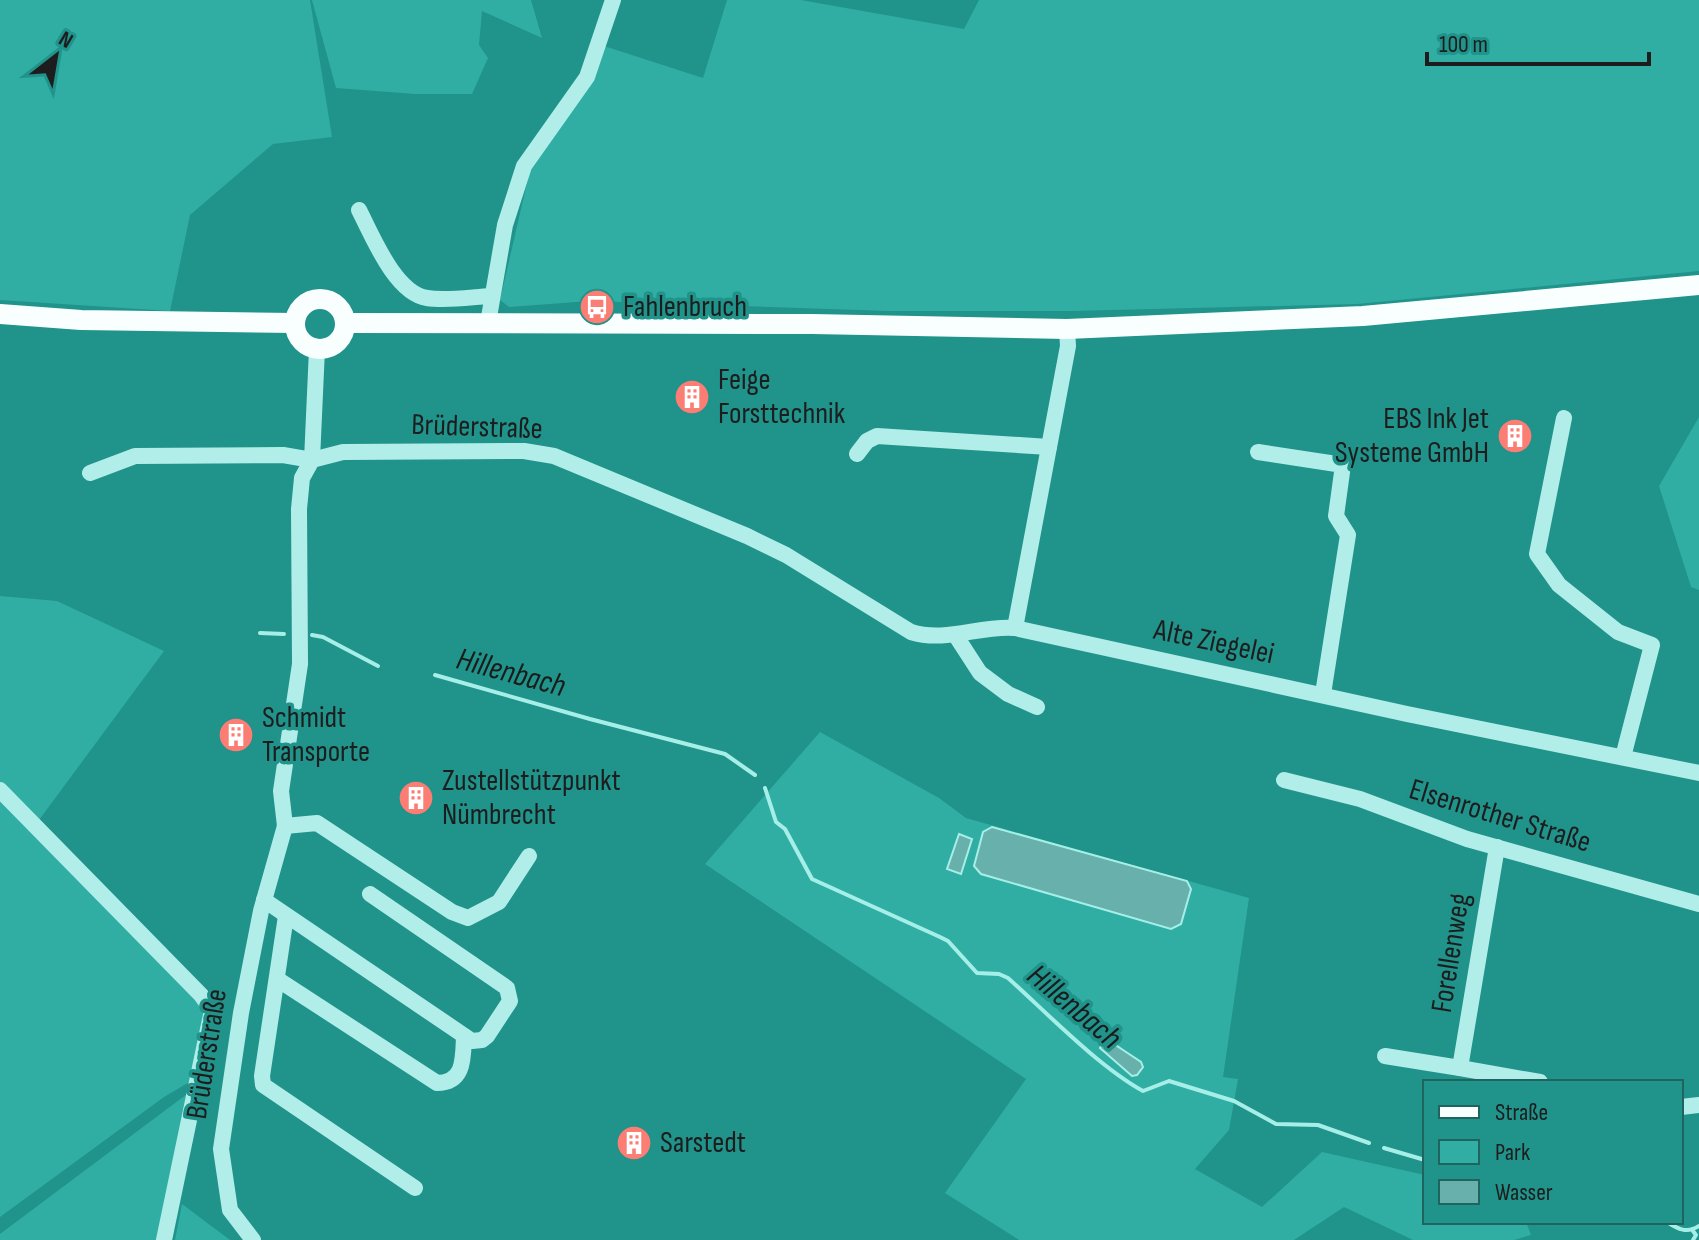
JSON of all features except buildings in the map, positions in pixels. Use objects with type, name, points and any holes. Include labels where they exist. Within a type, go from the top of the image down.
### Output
[{"type":"main road","points":[[345,323],[812,324],[1067,329],[1363,316],[1699,285]]},
{"type":"main road","points":[[319,298],[336,304],[345,323],[339,341],[333,346],[317,349],[303,343],[295,323],[297,312],[303,305],[319,298]]},
{"type":"main road","points":[[0,314],[81,320],[295,323]]},
{"type":"street","points":[[488,323],[505,225],[524,166],[587,77],[613,0]]},
{"type":"street","points":[[359,210],[404,287],[426,298],[491,296]]},
{"type":"street","points":[[1015,628],[1068,346],[1067,329]]},
{"type":"street","points":[[90,473],[135,456],[283,455],[312,460],[317,349]]},
{"type":"street","points":[[1564,418],[1537,554],[1559,585],[1618,632],[1652,645],[1623,757]]},
{"type":"street","points":[[857,454],[867,441],[877,436],[1049,447]]},
{"type":"street","name":"Brüderstraße","points":[[253,1240],[230,1210],[221,1149],[238,1025],[264,900],[285,826],[281,791],[300,664],[299,509],[302,478],[312,460],[343,452],[524,451],[554,456],[773,549],[911,632],[956,636],[995,626],[1015,628]]},
{"type":"street","points":[[1258,452],[1343,465],[1336,516],[1348,535],[1323,694]]},
{"type":"street","name":"Alte Ziegelei","points":[[1015,628],[1422,717],[1699,773]]},
{"type":"street","points":[[956,636],[980,673],[1008,694],[1037,707]]},
{"type":"street","name":"Elsenrother Straße","points":[[1284,780],[1360,799],[1416,822],[1699,904]]},
{"type":"street","points":[[0,790],[201,995],[212,1010],[164,1240]]},
{"type":"street","points":[[285,826],[317,823],[452,912],[468,918],[499,902],[529,856]]},
{"type":"street","name":"Forellenweg","points":[[1460,1068],[1497,847]]},
{"type":"street","points":[[264,900],[464,1036],[477,1041],[487,1036],[510,1001],[507,988],[370,894]]},
{"type":"street","points":[[286,916],[263,1085],[415,1188]]},
{"type":"street","points":[[277,979],[437,1083],[451,1080],[461,1069],[464,1036]]},
{"type":"street","points":[[1385,1056],[1529,1080]]},
{"type":"green space","points":[[0,0],[310,0],[332,137],[273,144],[190,215],[170,311],[0,300]]},
{"type":"green space","points":[[312,0],[531,0],[542,38],[482,11],[479,45],[488,58],[472,94],[415,94],[336,88]]},
{"type":"green space","points":[[727,0],[801,0],[964,29],[979,0],[1699,0],[1699,271],[1357,304],[1072,311],[888,311],[590,301],[509,307],[500,300],[530,170],[604,46],[703,78]]},
{"type":"green space","points":[[1699,417],[1699,590],[1691,587],[1659,486]]},
{"type":"green space","points":[[0,596],[57,601],[164,651],[39,820],[0,783]]},
{"type":"green space","points":[[820,732],[939,798],[966,818],[1249,898],[1223,1077],[1238,1079],[1229,1130],[1195,1169],[1262,1207],[1322,1152],[1423,1175],[1423,1224],[1527,1224],[1531,1235],[1514,1240],[1413,1240],[1344,1207],[1294,1240],[1019,1240],[945,1193],[1026,1079],[705,864]]},
{"type":"green space","points":[[0,790],[212,1010],[198,1077],[164,1097],[0,1217]]},
{"type":"green space","points":[[187,1094],[158,1240],[0,1240],[0,1234]]},
{"type":"green space","points":[[182,1204],[230,1240],[175,1240]]},
{"type":"water","points":[[992,827],[1187,881],[1191,889],[1181,924],[1171,929],[981,874],[974,866],[983,832]]},
{"type":"water","points":[[959,834],[972,839],[961,874],[947,869]]},
{"type":"water","points":[[1105,1038],[1141,1062],[1143,1067],[1137,1075],[1132,1076],[1100,1048]]},
{"type":"waterway","name":"Hillenbach","points":[[260,633],[284,634]]},
{"type":"waterway","name":"Hillenbach","points":[[312,635],[323,637],[378,666]]},
{"type":"waterway","name":"Hillenbach","points":[[435,675],[725,754],[755,775]]},
{"type":"waterway","name":"Hillenbach","points":[[765,788],[776,822],[785,829],[812,879],[948,941],[977,973],[999,974],[1008,978],[1091,1053],[1143,1091],[1169,1081],[1234,1101],[1276,1124],[1318,1125],[1369,1143]]},
{"type":"waterway","name":"Hillenbach","points":[[1384,1148],[1423,1159]]},
{"type":"waterway","name":"Hillenbach","points":[[1670,1224],[1683,1230],[1699,1226]]},
{"type":"waterway","points":[[1693,1231],[1696,1235],[1693,1240]]},
{"type":"place","name":"Fahlenbruch","points":[[597,307]]},
{"type":"place","name":"Feige Forsttechnik","points":[[692,397]]},
{"type":"place","name":"EBS Ink Jet Systeme GmbH","points":[[1515,436]]},
{"type":"place","name":"Schmidt Transporte","points":[[236,735]]},
{"type":"place","name":"Zustellstützpunkt Nümbrecht","points":[[416,798]]},
{"type":"place","name":"Sarstedt","points":[[634,1143]]}]
